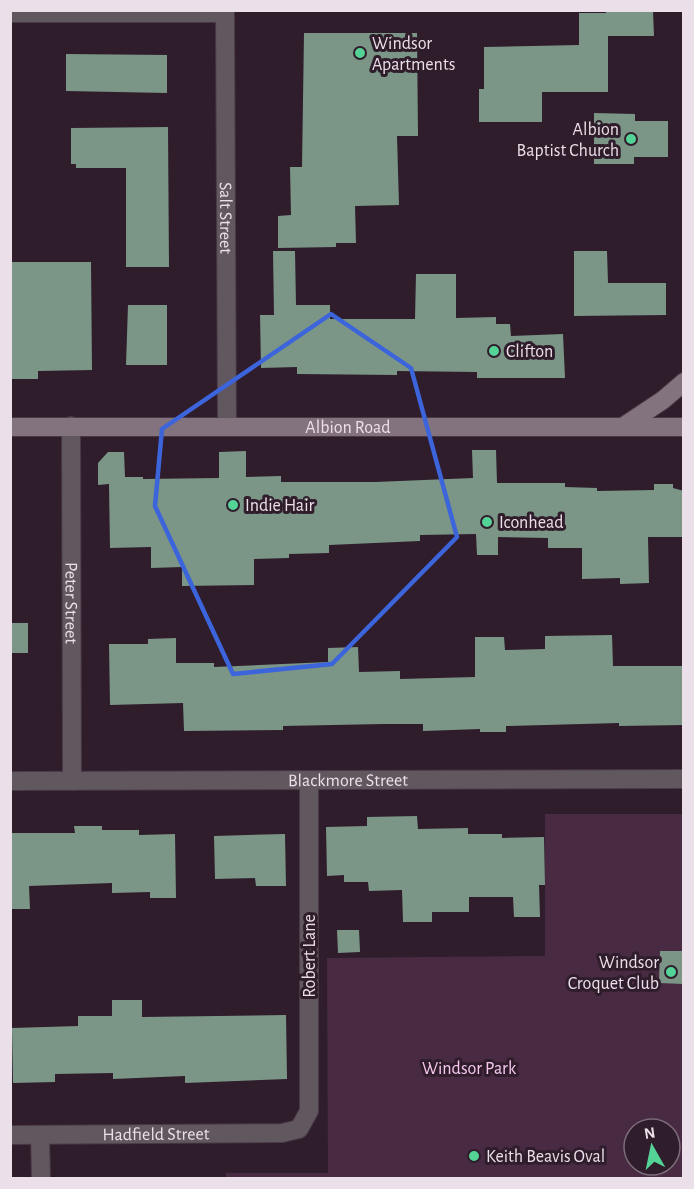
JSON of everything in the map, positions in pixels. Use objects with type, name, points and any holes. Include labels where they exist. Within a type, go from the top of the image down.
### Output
[{"type":"main road","points":[[624,426],[663,400],[684,382]]},
{"type":"main road","name":"Albion Road","points":[[10,426],[684,427]]},
{"type":"street","points":[[10,12],[225,12]]},
{"type":"street","name":"Salt Street","points":[[225,12],[227,427]]},
{"type":"street","name":"Peter Street","points":[[71,426],[72,781]]},
{"type":"street","name":"Blackmore Street","points":[[10,781],[684,779]]},
{"type":"street","name":"Robert Lane","points":[[299,1128],[309,1111],[309,780]]},
{"type":"street","name":"Hadfield Street","points":[[10,1135],[282,1133],[299,1128]]},
{"type":"street","points":[[40,1135],[41,1179]]},
{"type":"highlighted area","points":[[331,314],[411,368],[457,537],[332,664],[233,674],[155,506],[162,429]]},
{"type":"green space","name":"Windsor Park","points":[[545,814],[683,814],[683,1178],[226,1178],[226,1173],[328,1173],[327,958],[545,956]]},
{"type":"building","points":[[606,10],[653,10],[654,36],[608,36],[608,92],[542,92],[542,122],[479,122],[479,89],[484,89],[484,47],[579,45],[579,13],[606,13]]},
{"type":"building","points":[[304,33],[417,33],[418,136],[397,136],[399,205],[355,206],[356,243],[336,243],[336,247],[278,248],[278,216],[291,215],[290,167],[302,167]]},
{"type":"building","points":[[66,54],[167,55],[167,93],[66,91]]},
{"type":"building","name":"Albion Baptist Church","points":[[594,113],[635,114],[635,121],[668,121],[668,157],[634,157],[634,164],[594,164]]},
{"type":"building","points":[[168,127],[169,267],[126,267],[126,168],[76,168],[76,164],[71,164],[71,128]]},
{"type":"building","points":[[273,251],[295,251],[296,305],[330,305],[330,319],[415,319],[416,274],[456,274],[456,318],[496,317],[496,324],[510,324],[511,336],[563,334],[565,378],[477,378],[477,372],[397,371],[397,375],[297,374],[297,367],[261,368],[260,315],[274,315]]},
{"type":"building","points":[[574,251],[607,251],[608,283],[666,283],[666,315],[574,316]]},
{"type":"building","points":[[10,262],[91,262],[92,370],[38,371],[38,379],[10,379]]},
{"type":"building","points":[[128,305],[167,305],[167,365],[126,365]]},
{"type":"building","points":[[472,450],[496,450],[497,483],[565,483],[565,487],[597,488],[597,491],[654,490],[654,484],[673,484],[673,488],[684,491],[684,537],[648,537],[649,583],[620,584],[620,578],[582,579],[582,548],[548,548],[548,538],[498,537],[498,555],[477,555],[476,534],[420,535],[420,541],[329,545],[329,553],[289,554],[289,558],[254,559],[254,585],[182,586],[182,567],[151,568],[151,547],[110,548],[109,484],[98,485],[98,463],[108,452],[124,452],[125,477],[143,477],[143,479],[219,478],[219,452],[246,451],[246,477],[281,476],[281,482],[375,482],[473,478]]},
{"type":"building","points":[[10,623],[28,623],[28,653],[10,653]]},
{"type":"building","points":[[612,635],[613,666],[684,666],[684,725],[619,726],[619,723],[506,726],[506,732],[480,732],[480,729],[423,731],[423,724],[283,726],[283,730],[184,731],[183,703],[110,705],[109,644],[148,644],[148,639],[176,638],[176,663],[214,663],[214,667],[328,662],[328,648],[358,647],[359,672],[400,671],[400,679],[475,677],[475,637],[504,637],[505,650],[545,649],[545,636]]},
{"type":"building","points":[[417,816],[418,829],[468,828],[468,834],[502,834],[502,838],[544,837],[545,885],[539,885],[540,917],[514,917],[513,897],[469,897],[469,912],[432,912],[432,922],[403,922],[402,890],[369,891],[368,882],[344,882],[344,875],[327,876],[326,827],[367,826],[367,817]]},
{"type":"building","points":[[74,826],[102,826],[102,830],[139,830],[139,835],[175,834],[176,898],[150,898],[150,892],[112,893],[112,883],[29,886],[30,909],[10,909],[10,833],[75,833]]},
{"type":"building","points":[[285,834],[286,886],[256,886],[255,878],[215,879],[214,836]]},
{"type":"building","points":[[337,930],[359,930],[360,952],[338,953]]},
{"type":"building","name":"Windsor Croquet Club","points":[[660,951],[684,951],[684,984],[659,983]]},
{"type":"building","points":[[112,1000],[142,1000],[142,1017],[286,1015],[287,1079],[185,1083],[185,1076],[113,1079],[113,1073],[55,1074],[55,1082],[13,1083],[12,1028],[78,1026],[78,1016],[112,1016]]},
{"type":"place","name":"Windsor Apartments","points":[[360,53]]},
{"type":"place","name":"Albion Baptist Church","points":[[631,139]]},
{"type":"place","name":"Clifton","points":[[494,351]]},
{"type":"place","name":"Indie Hair","points":[[233,505]]},
{"type":"place","name":"Iconhead","points":[[487,522]]},
{"type":"place","name":"Windsor Croquet Club","points":[[671,972]]},
{"type":"place","name":"Keith Beavis Oval","points":[[474,1156]]}]
